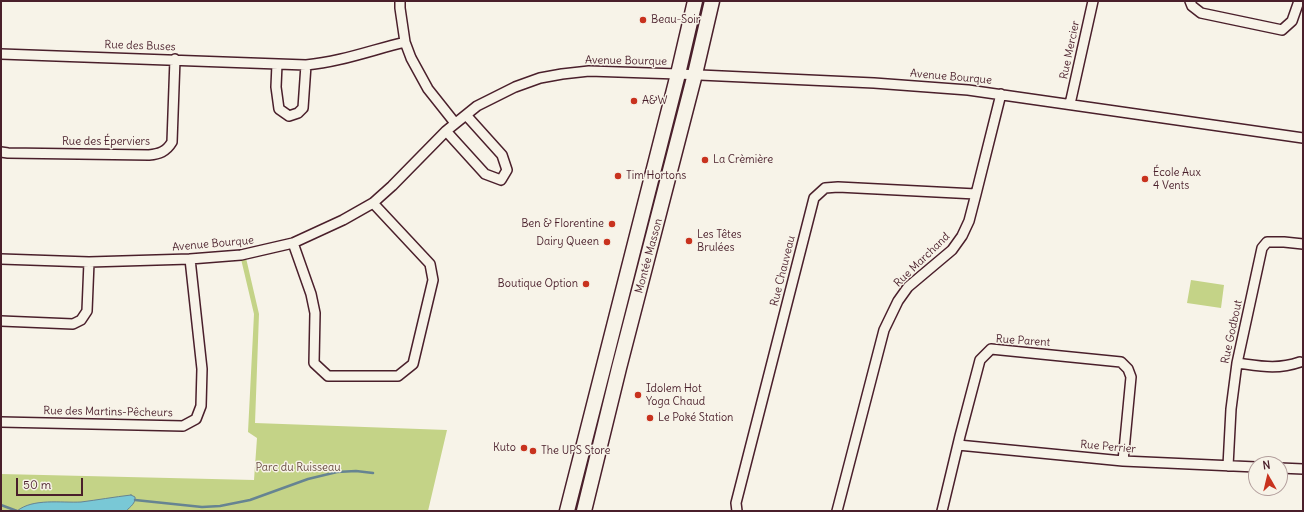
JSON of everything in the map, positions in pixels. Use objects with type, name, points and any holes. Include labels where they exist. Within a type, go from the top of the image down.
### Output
[{"type":"main road","name":"Montée Masson","points":[[567,511],[678,74],[695,1]]},
{"type":"main road","name":"Montée Masson","points":[[584,511],[695,74],[712,1]]},
{"type":"main road","points":[[606,358],[621,361]]},
{"type":"street","points":[[400,1],[405,42],[411,58],[428,89],[455,123]]},
{"type":"street","name":"Rue Mercier","points":[[1070,104],[1093,1]]},
{"type":"street","points":[[1190,1],[1192,6],[1201,13],[1282,30],[1292,21],[1299,1]]},
{"type":"street","name":"Rue des Buses","points":[[1,54],[306,64],[336,61],[405,42]]},
{"type":"street","name":"Rue des Éperviers","points":[[1,152],[159,154],[168,148],[172,142],[175,60]]},
{"type":"street","points":[[277,64],[276,87],[279,109],[289,116],[298,114],[303,108],[306,64]]},
{"type":"street","name":"Avenue Bourque","points":[[1,259],[89,262],[190,259],[241,255],[293,243],[343,220],[373,203],[392,186],[446,130],[477,106],[515,87],[548,77],[589,71],[695,74],[932,86],[1001,94],[1303,138]]},
{"type":"street","name":"Rue Marchand","points":[[837,511],[884,330],[898,301],[908,287],[952,250],[962,236],[969,221],[1001,94]]},
{"type":"street","points":[[446,130],[485,174],[501,180],[508,170],[502,155],[466,115]]},
{"type":"street","name":"Rue Chauveau","points":[[737,511],[736,503],[814,198],[825,188],[838,187],[976,194]]},
{"type":"street","points":[[293,243],[316,313],[314,363],[328,376],[398,376],[413,364],[432,280],[430,264],[373,203]]},
{"type":"street","name":"Rue Godbout","points":[[1228,466],[1231,409],[1237,363],[1262,248],[1267,242],[1303,244]]},
{"type":"street","name":"Rue des Martins-Pêcheurs","points":[[1,422],[184,426],[196,419],[201,406],[202,369],[190,259]]},
{"type":"street","points":[[1,321],[73,324],[81,320],[87,311],[89,262]]},
{"type":"street","name":"Rue Parent","points":[[942,511],[980,360],[991,349],[1121,362],[1128,369],[1131,377],[1123,460]]},
{"type":"street","points":[[1237,363],[1270,367],[1288,366],[1302,362]]},
{"type":"street","name":"Rue Perrier","points":[[958,445],[1123,460],[1248,467]]},
{"type":"street","points":[[1288,468],[1303,469]]},
{"type":"green space","name":"Parc du Ruisseau","points":[[246,258],[259,314],[255,423],[447,430],[428,511],[1,511],[1,474],[254,480],[257,438],[248,432],[254,314],[241,259]]},
{"type":"green space","points":[[1191,280],[1224,285],[1221,308],[1187,303]]},
{"type":"water","points":[[131,495],[135,497],[135,501],[126,511],[17,511],[31,504],[48,502],[81,502]]},
{"type":"waterway","points":[[135,500],[202,507],[220,506],[250,500],[308,479],[337,472],[356,471],[373,473]]},
{"type":"waterway","points":[[1,505],[17,511]]},
{"type":"place","name":"Beau-Soir","points":[[643,20]]},
{"type":"place","name":"A&W","points":[[634,101]]},
{"type":"place","name":"La Crèmière","points":[[705,160]]},
{"type":"place","name":"Tim Hortons","points":[[618,176]]},
{"type":"place","name":"École Aux 4 Vents","points":[[1145,179]]},
{"type":"place","name":"Ben & Florentine","points":[[612,224]]},
{"type":"place","name":"Les Têtes Brulées","points":[[689,241]]},
{"type":"place","name":"Dairy Queen","points":[[607,242]]},
{"type":"place","name":"Boutique Option","points":[[586,284]]},
{"type":"place","name":"Idolem Hot Yoga Chaud","points":[[638,395]]},
{"type":"place","name":"Le Poké Station","points":[[650,418]]},
{"type":"place","name":"Kuto","points":[[524,448]]},
{"type":"place","name":"The UPS Store","points":[[533,451]]}]
